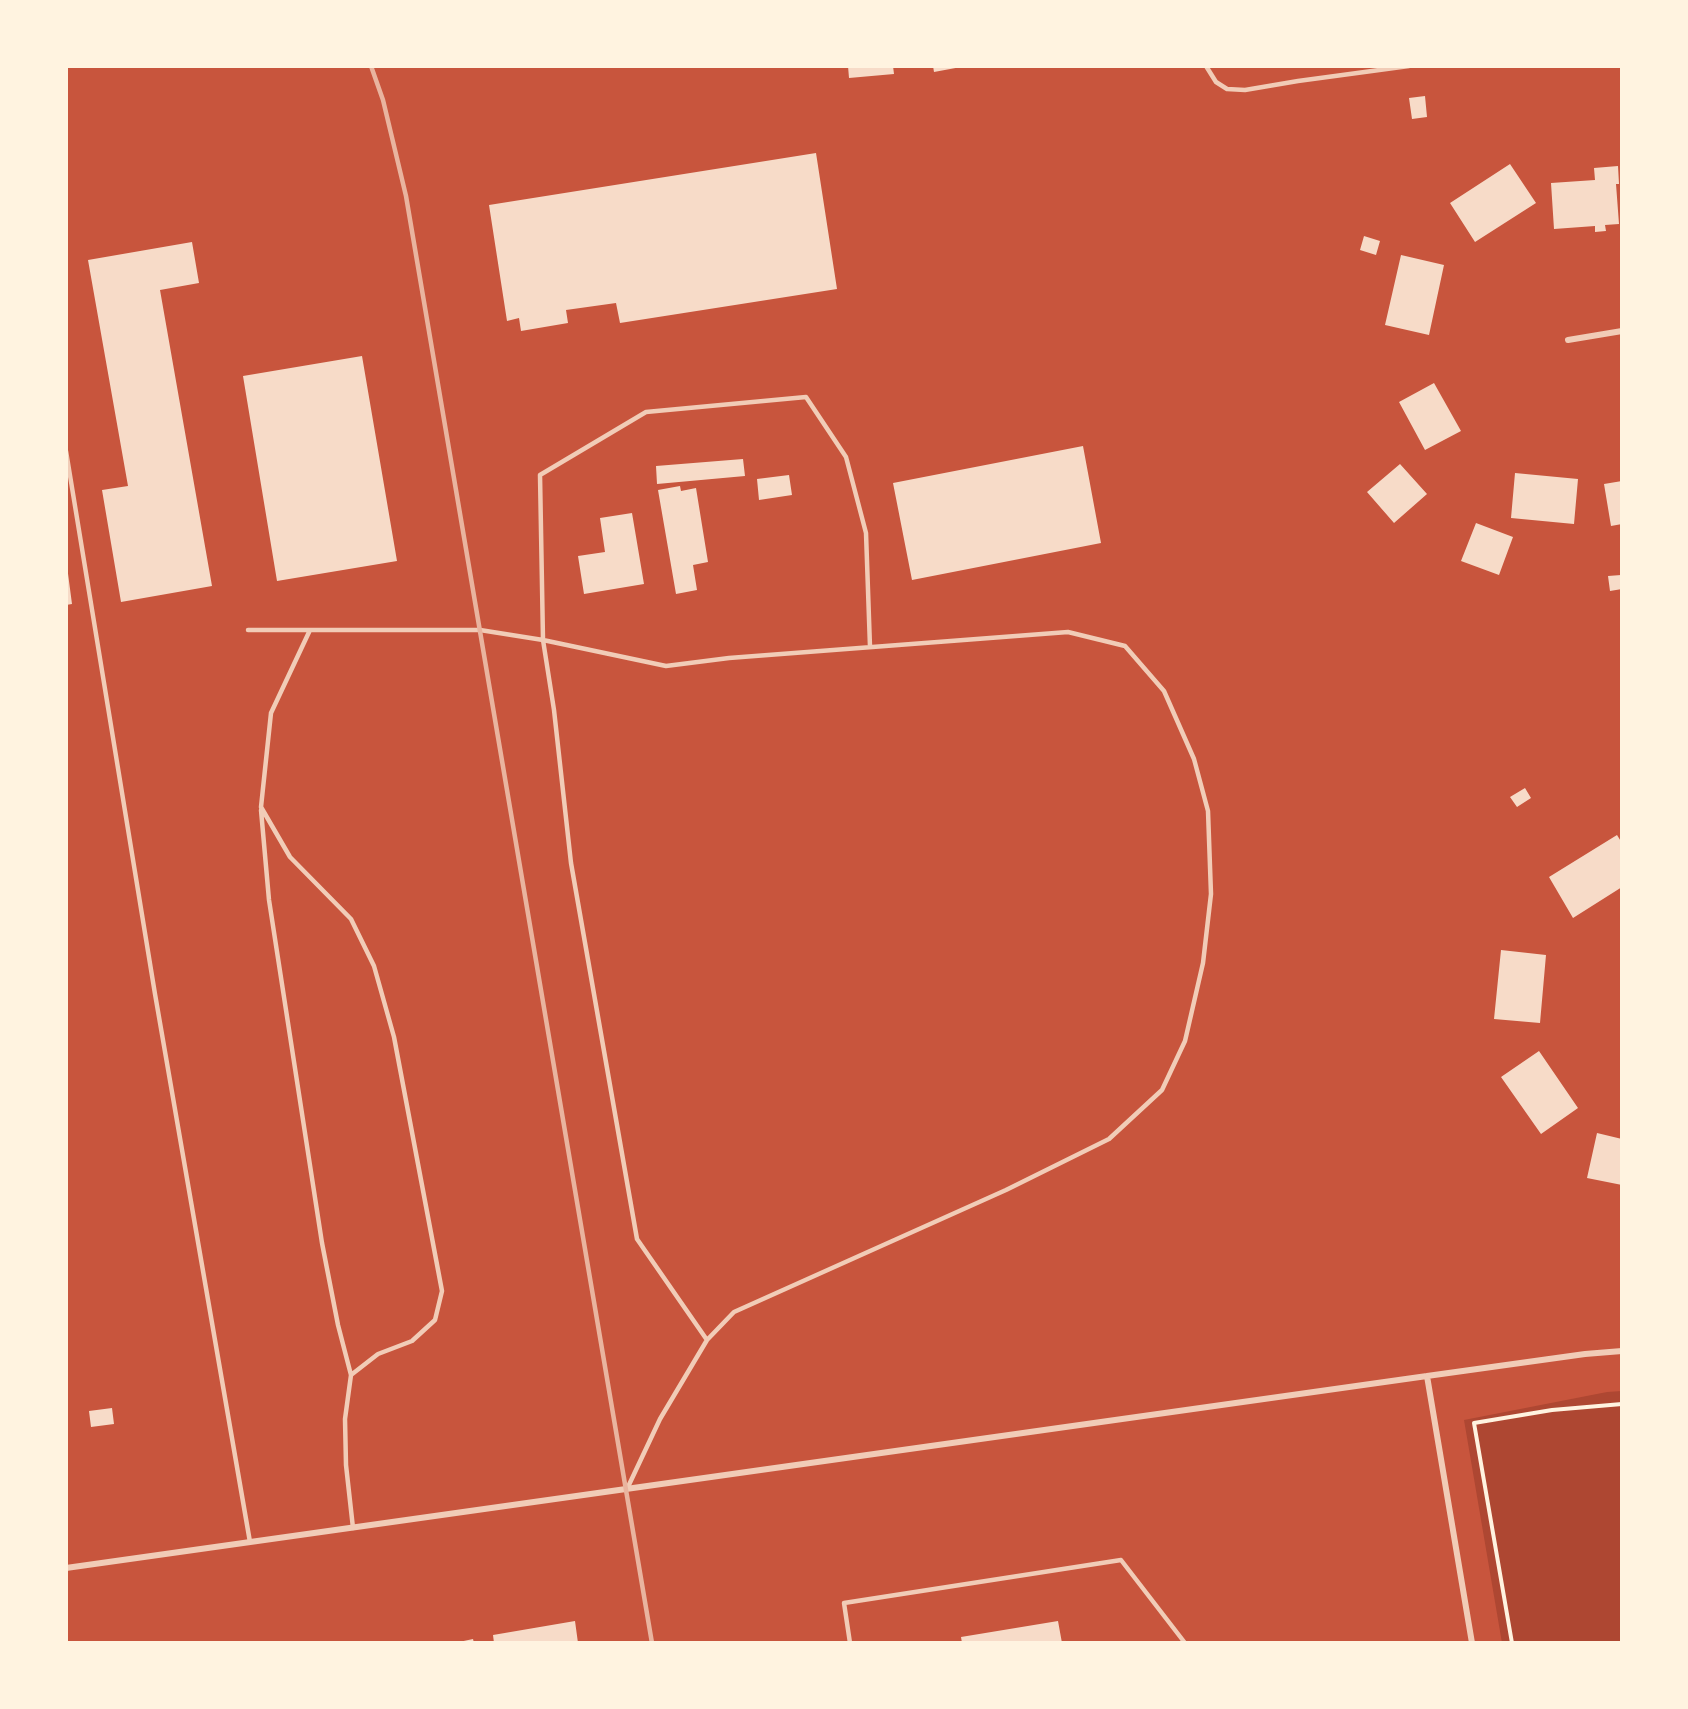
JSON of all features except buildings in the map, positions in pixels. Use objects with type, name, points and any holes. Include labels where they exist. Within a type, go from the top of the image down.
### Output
[{"type":"street","points":[[1568,340],[1622,331]]},
{"type":"street","points":[[66,1568],[1427,1376],[1586,1354],[1622,1352]]},
{"type":"street","points":[[1427,1376],[1472,1643]]},
{"type":"lane","points":[[1206,66],[1216,82],[1227,89],[1245,90],[1409,66]]},
{"type":"lane","points":[[707,1340],[637,1239],[571,863],[554,710],[543,640],[540,475],[646,412],[806,397],[846,457],[866,533],[870,647]]},
{"type":"lane","points":[[66,451],[155,994],[250,1542]]},
{"type":"lane","points":[[248,630],[480,630],[543,640],[666,666],[729,658],[1068,632],[1125,646],[1164,692],[1194,759],[1208,811],[1211,894],[1203,963],[1185,1041],[1162,1090],[1109,1139],[1006,1190],[734,1312],[707,1340],[660,1419],[627,1489]]},
{"type":"lane","points":[[310,630],[271,713],[261,807],[269,900],[321,1231],[338,1325],[351,1375],[345,1419],[346,1465],[353,1528]]},
{"type":"lane","points":[[261,807],[290,857],[351,919],[374,966],[394,1037],[442,1291],[435,1320],[412,1341],[378,1354],[351,1375]]},
{"type":"lane","points":[[850,1643],[844,1603],[1121,1560],[1185,1643]]},
{"type":"path","points":[[1512,1643],[1474,1423],[1552,1410],[1622,1404]]},
{"type":"shaded area","points":[[1622,1391],[1622,1643],[1502,1643],[1464,1420]]},
{"type":"railway","points":[[371,66],[383,100],[406,196],[652,1643]]}]
